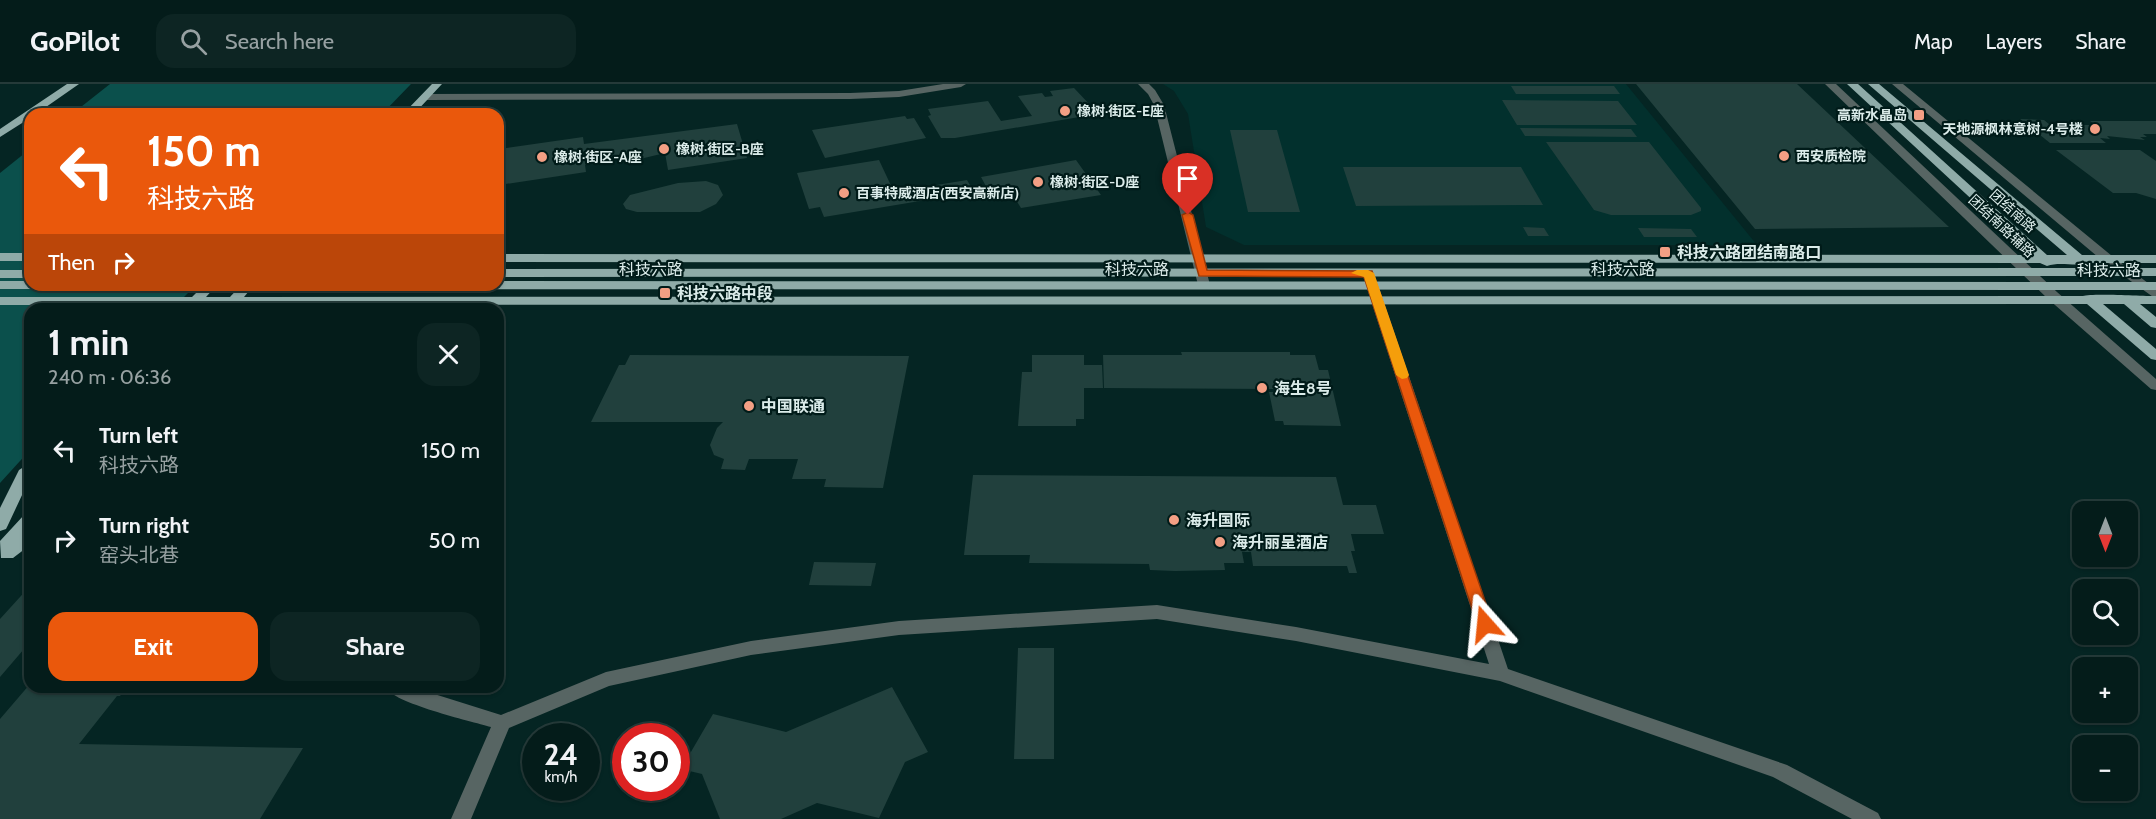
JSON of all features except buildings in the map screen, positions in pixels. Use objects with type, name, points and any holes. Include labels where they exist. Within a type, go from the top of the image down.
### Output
[{"type":"main road","points":[[39,108],[74,84]]},
{"type":"main road","name":"团结南路","points":[[1852,84],[2058,272],[2156,356]]},
{"type":"main road","name":"团结南路","points":[[1874,84],[2156,324]]},
{"type":"main road","points":[[414,108],[435,86]]},
{"type":"main road","points":[[0,135],[24,118]]},
{"type":"main road","points":[[0,257],[24,257]]},
{"type":"main road","points":[[504,258],[2156,259]]},
{"type":"main road","name":"科技六路","points":[[1373,286],[2156,272]]},
{"type":"main road","name":"科技六路","points":[[504,273],[1203,279],[1373,286],[2150,286]]},
{"type":"main road","points":[[0,274],[24,274]]},
{"type":"main road","name":"科技六路","points":[[504,284],[1203,279]]},
{"type":"main road","points":[[0,285],[24,285]]},
{"type":"main road","points":[[384,303],[1373,286],[2156,300]]},
{"type":"main road","points":[[193,303],[205,291]]},
{"type":"main road","points":[[232,303],[243,291]]},
{"type":"main road","points":[[270,303],[281,291]]},
{"type":"main road","points":[[0,301],[96,303]]},
{"type":"main road","points":[[0,525],[24,474]]},
{"type":"main road","points":[[0,551],[24,525]]},
{"type":"main road","points":[[0,560],[24,542]]},
{"type":"street","points":[[435,86],[856,88],[912,84]]},
{"type":"street","points":[[425,97],[850,96],[899,94],[961,84]]},
{"type":"street","points":[[1143,84],[1152,92],[1159,105],[1203,279]]},
{"type":"street","name":"团结南路辅路","points":[[1830,84],[2043,286],[2156,386]]},
{"type":"street","points":[[1897,84],[2108,259],[2150,286],[2156,295]]},
{"type":"street","points":[[1373,286],[1501,674]]},
{"type":"street","points":[[407,693],[502,723],[606,679],[751,648],[899,628],[1157,612],[1296,634],[1501,674],[1780,771],[1870,819]]},
{"type":"street","points":[[461,819],[502,723]]},
{"type":"shaded area","points":[[110,84],[411,84],[388,108],[80,108]]},
{"type":"shaded area","points":[[1163,84],[1626,84],[1757,245],[1244,245],[1206,227],[1188,114],[1174,91]]},
{"type":"shaded area","points":[[24,154],[24,291],[190,291],[178,303],[24,303],[24,457],[0,483],[0,173]]},
{"type":"slow traffic","points":[[1357,273],[1368,273],[1402,375]]},
{"type":"place","name":"橡树·街区-E座","points":[[1065,111]]},
{"type":"place","name":"高新水晶岛","points":[[1919,115]]},
{"type":"place","name":"天地源枫林意树-4号楼","points":[[2095,129]]},
{"type":"place","name":"橡树·街区-B座","points":[[664,149]]},
{"type":"place","name":"西安质检院","points":[[1784,156]]},
{"type":"place","name":"橡树·街区-A座","points":[[542,157]]},
{"type":"place","name":"橡树·街区-D座","points":[[1038,182]]},
{"type":"place","name":"百事特威酒店(西安高新店)","points":[[844,193]]},
{"type":"place","name":"科技六路团结南路口","points":[[1665,252]]},
{"type":"place","name":"科技六路中段","points":[[665,293]]},
{"type":"place","name":"海生8号","points":[[1262,388]]},
{"type":"place","name":"中国联通","points":[[749,406]]},
{"type":"place","name":"海升国际","points":[[1174,520]]},
{"type":"place","name":"海升丽呈酒店","points":[[1220,542]]},
{"type":"route","points":[[1188,215],[1203,273],[1368,273],[1485,624]]}]
